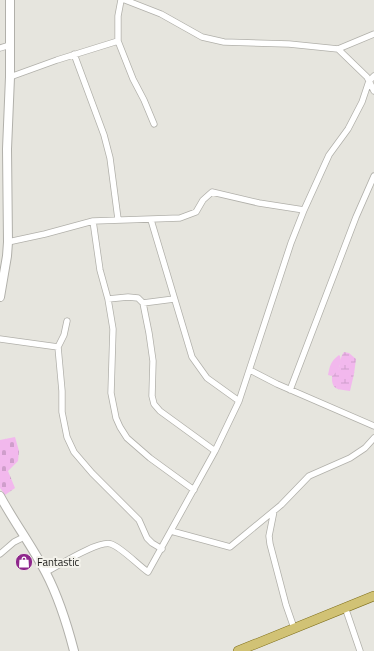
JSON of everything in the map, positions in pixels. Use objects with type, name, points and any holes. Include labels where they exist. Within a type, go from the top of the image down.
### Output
[{"type":"main road","points":[[238,651],[374,596]]},
{"type":"street","points":[[0,297],[8,242],[4,177],[10,77],[10,0]]},
{"type":"street","points":[[121,0],[118,16],[118,41],[154,124]]},
{"type":"street","points":[[125,0],[161,14],[202,37],[216,41],[242,44],[289,44],[338,49],[374,34]]},
{"type":"street","points":[[10,77],[74,54],[118,41]]},
{"type":"street","points":[[0,48],[10,45]]},
{"type":"street","points":[[338,49],[369,81],[374,91]]},
{"type":"street","points":[[74,54],[104,135],[110,158],[118,219]]},
{"type":"street","points":[[46,572],[94,547],[104,544],[111,544],[148,572],[215,451],[239,401],[291,243],[304,210],[329,155],[348,129],[362,102],[369,81],[374,76]]},
{"type":"street","points":[[290,390],[356,217],[374,176]]},
{"type":"street","points":[[8,242],[93,221],[180,218],[196,212],[203,200],[212,192],[259,203],[304,210]]},
{"type":"street","points":[[151,220],[192,357],[207,378],[239,401]]},
{"type":"street","points":[[93,221],[100,270],[108,299],[113,329],[111,393],[116,418],[127,438],[150,458],[194,490]]},
{"type":"street","points":[[108,299],[128,297],[138,298],[143,303],[153,361],[152,396],[154,404],[160,411],[215,451]]},
{"type":"street","points":[[143,303],[174,299]]},
{"type":"street","points":[[67,321],[64,335],[58,347],[62,391],[62,412],[67,437],[74,452],[92,473],[139,520],[147,538],[162,549]]},
{"type":"street","points":[[0,339],[58,347]]},
{"type":"street","points":[[250,370],[290,390],[374,426]]},
{"type":"street","points":[[171,530],[230,547],[274,511],[309,476],[350,458],[365,448],[374,438]]},
{"type":"street","points":[[0,496],[46,572],[67,623],[74,651]]},
{"type":"street","points":[[274,511],[269,536],[270,544],[286,605],[294,628]]},
{"type":"street","points":[[0,554],[14,542],[24,537]]},
{"type":"street","points":[[345,607],[360,651]]},
{"type":"green space","points":[[344,352],[349,353],[356,359],[350,391],[337,389],[333,385],[332,381],[332,376],[338,370]]},
{"type":"green space","points":[[339,355],[341,361],[338,371],[332,376],[328,375],[332,362]]},
{"type":"green space","points":[[15,437],[19,451],[18,461],[8,471],[15,488],[5,495],[0,488],[0,440]]},
{"type":"place","name":"Fantastic","points":[[24,562]]}]
